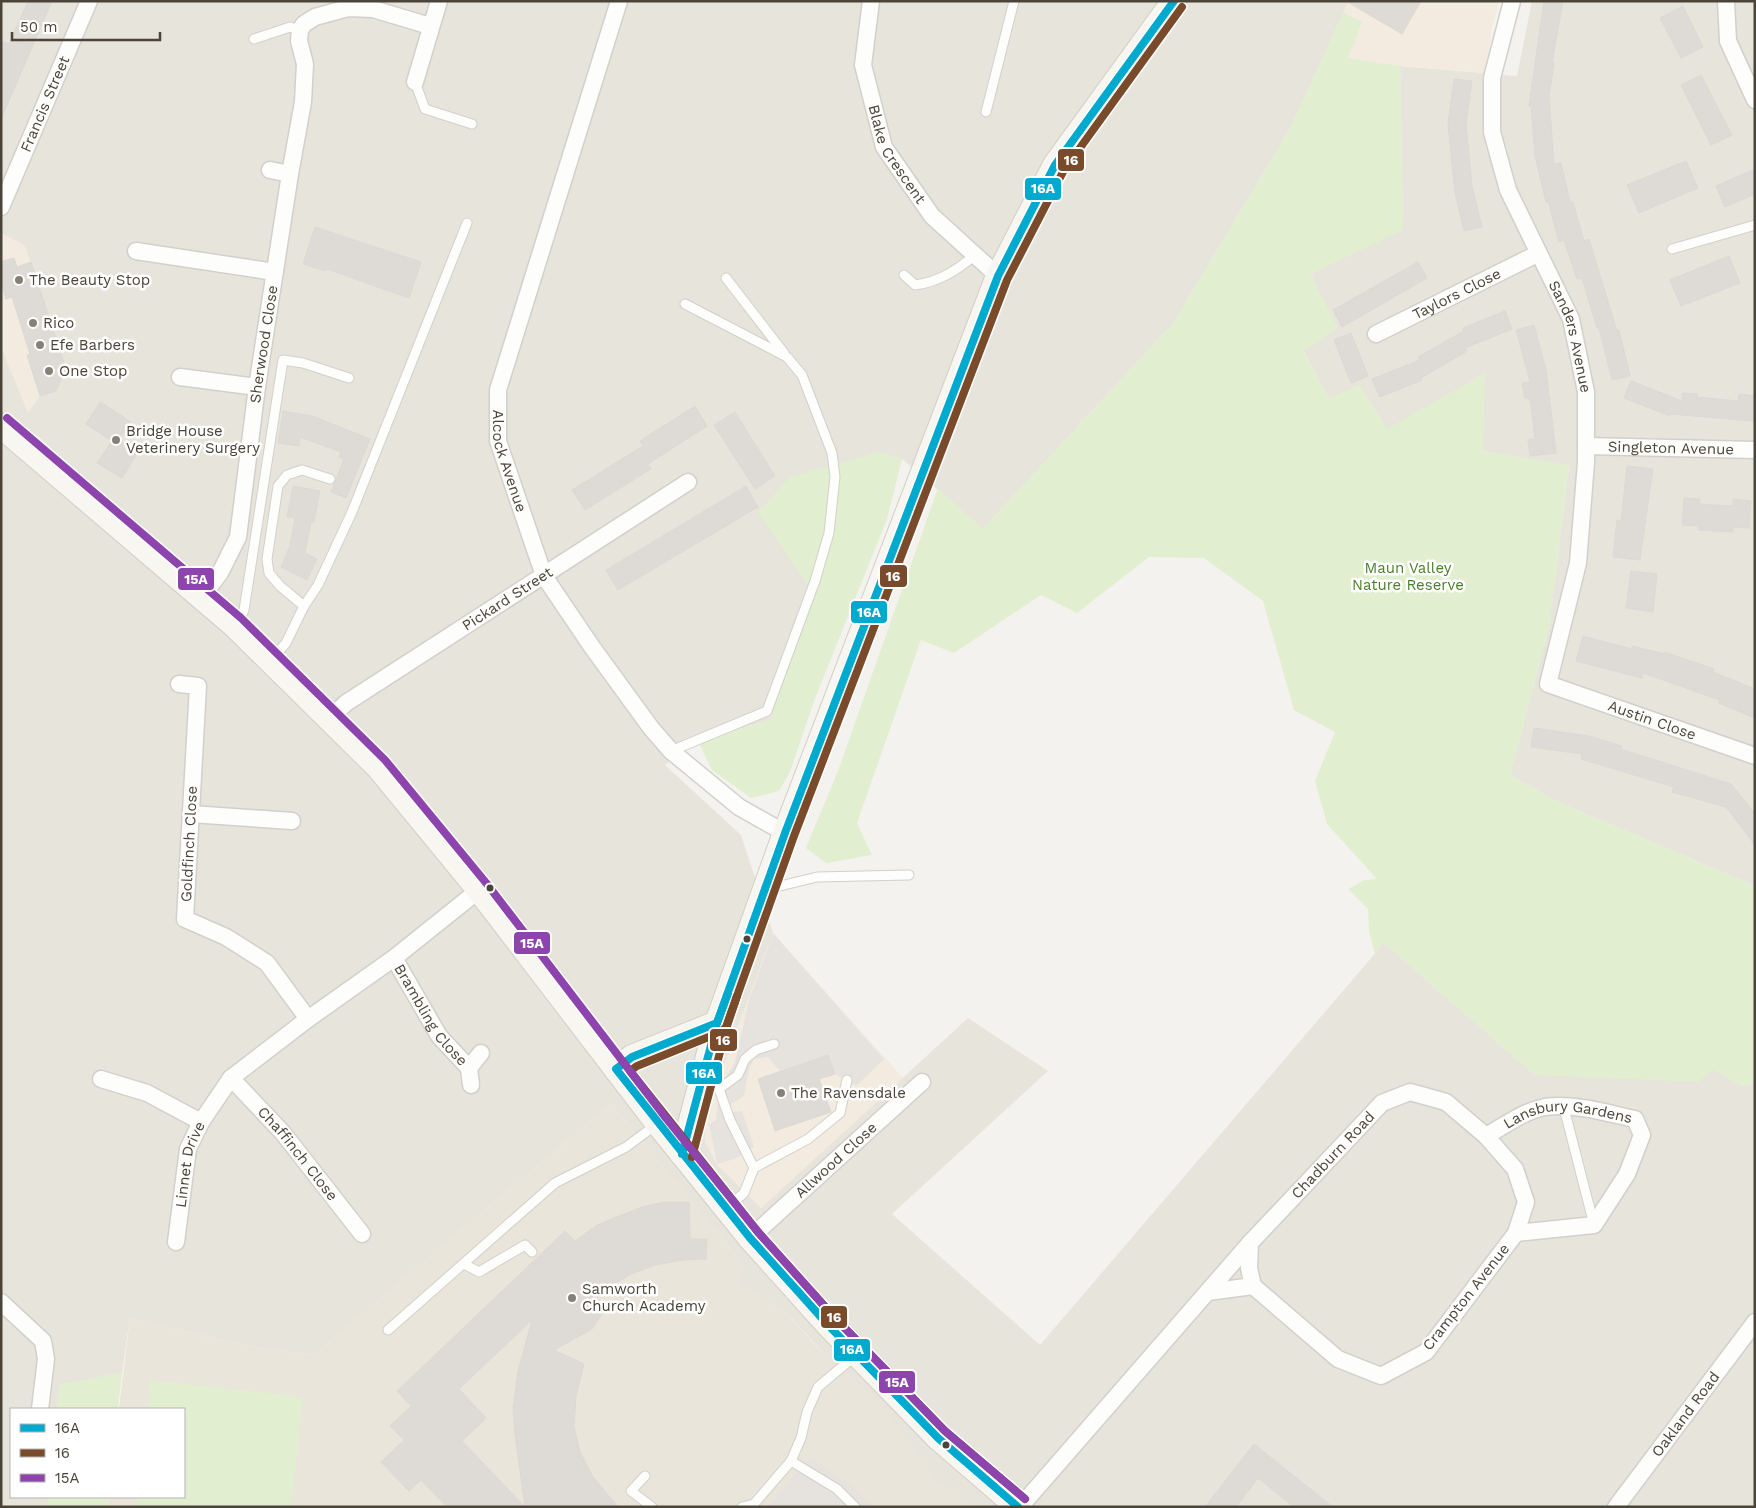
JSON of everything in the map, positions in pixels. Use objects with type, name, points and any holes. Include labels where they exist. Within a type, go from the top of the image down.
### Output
[{"type":"main road","points":[[682,1154],[705,1091],[717,1023],[785,833],[998,276],[1055,165],[1174,1]]},
{"type":"main road","points":[[1,426],[202,596],[330,718],[378,767],[479,890],[658,1124],[727,1207],[750,1238],[938,1438],[1019,1507]]},
{"type":"main road","points":[[616,1069],[632,1057],[717,1023]]},
{"type":"main road","points":[[658,1124],[705,1091]]},
{"type":"street","name":"Francis Street","points":[[1,207],[89,1]]},
{"type":"street","points":[[415,82],[430,26],[439,1]]},
{"type":"street","name":"Alcock Avenue","points":[[620,1],[498,390],[498,441],[544,576],[592,647],[651,728],[671,751],[739,806],[785,833]]},
{"type":"street","name":"Blake Crescent","points":[[871,1],[863,65],[884,147],[932,216],[998,276]]},
{"type":"street","name":"Sanders Avenue","points":[[1512,1],[1492,78],[1492,132],[1508,190],[1537,254],[1571,319],[1586,392],[1586,446],[1578,563],[1548,684]]},
{"type":"street","points":[[1726,1],[1728,41],[1755,100]]},
{"type":"street","points":[[300,30],[316,17],[348,8],[373,9],[430,26]]},
{"type":"street","name":"Sherwood Close","points":[[202,596],[220,573],[238,537],[257,387],[303,102],[304,64],[299,41],[300,30]]},
{"type":"street","points":[[270,170],[290,174]]},
{"type":"street","points":[[136,251],[275,272]]},
{"type":"street","name":"Taylors Close","points":[[1376,334],[1537,254]]},
{"type":"street","points":[[180,376],[257,387]]},
{"type":"street","name":"Singleton Avenue","points":[[1586,446],[1755,450]]},
{"type":"street","name":"Pickard Street","points":[[330,718],[346,703],[688,482]]},
{"type":"street","name":"Goldfinch Close","points":[[180,684],[198,686],[185,919],[226,937],[267,963],[308,1019]]},
{"type":"street","name":"Austin Close","points":[[1548,684],[1755,756]]},
{"type":"street","points":[[191,814],[292,821]]},
{"type":"street","name":"Linnet Drive","points":[[176,1242],[188,1149],[201,1122],[231,1078],[308,1019],[394,958],[479,890]]},
{"type":"street","name":"Brambling Close","points":[[394,958],[439,1036],[470,1068]]},
{"type":"street","name":"Brambling Close","points":[[471,1085],[470,1068],[481,1052]]},
{"type":"street","name":"Chaffinch Close","points":[[231,1078],[283,1133],[362,1234]]},
{"type":"street","points":[[100,1079],[147,1092],[201,1122]]},
{"type":"street","name":"Allwood Close","points":[[750,1238],[922,1082]]},
{"type":"street","name":"Chadburn Road","points":[[1019,1507],[1250,1244],[1382,1103],[1410,1092],[1446,1102],[1486,1136],[1515,1169],[1526,1202],[1516,1233]]},
{"type":"street","name":"Lansbury Gardens","points":[[1486,1136],[1524,1115],[1545,1107],[1582,1108],[1634,1119],[1642,1135],[1627,1174],[1594,1225]]},
{"type":"street","points":[[1516,1233],[1594,1225]]},
{"type":"street","name":"Crampton Avenue","points":[[1253,1286],[1338,1359],[1381,1376],[1426,1352],[1516,1233]]},
{"type":"street","points":[[1208,1292],[1253,1286],[1249,1268],[1250,1244]]},
{"type":"street","points":[[3,1307],[43,1341],[46,1359],[40,1408]]},
{"type":"street","name":"Oakland Road","points":[[1616,1507],[1755,1322]]},
{"type":"lane","points":[[986,112],[1014,1]]},
{"type":"lane","points":[[254,39],[290,27],[300,30]]},
{"type":"lane","points":[[415,82],[425,109],[472,124]]},
{"type":"lane","points":[[270,660],[286,643],[304,606],[318,585],[352,512],[467,223]]},
{"type":"lane","points":[[1672,249],[1755,225]]},
{"type":"lane","points":[[904,276],[915,285],[924,284],[953,273],[975,255]]},
{"type":"lane","points":[[671,751],[767,711],[814,581],[829,533],[835,478],[832,452],[802,375],[726,278]]},
{"type":"lane","points":[[685,304],[787,357]]},
{"type":"lane","points":[[235,626],[244,610],[283,360],[302,363],[349,378]]},
{"type":"lane","points":[[304,606],[280,586],[269,573],[267,559],[278,486],[287,475],[302,470],[330,480]]},
{"type":"lane","points":[[765,889],[817,877],[909,875]]},
{"type":"lane","points":[[754,1168],[730,1120],[705,1091],[738,1074],[745,1060],[756,1050],[774,1044]]},
{"type":"lane","points":[[727,1207],[744,1193],[754,1168],[808,1139],[840,1113],[847,1080]]},
{"type":"lane","points":[[1564,1108],[1594,1225]]},
{"type":"lane","points":[[388,1330],[555,1183],[626,1147],[658,1124]]},
{"type":"lane","points":[[464,1264],[479,1272],[525,1245],[532,1252]]},
{"type":"lane","points":[[742,1507],[754,1504],[791,1461],[801,1438],[807,1412],[818,1388],[857,1354]]},
{"type":"lane","points":[[791,1461],[837,1489],[855,1507]]},
{"type":"lane","points":[[645,1476],[631,1491],[652,1507]]},
{"type":"shaded area","points":[[1,1],[1349,1],[1291,127],[1174,322],[983,529],[902,459],[878,452],[811,589],[770,720],[698,741],[665,765],[741,835],[773,933],[726,1059],[707,1117],[705,1141],[717,1164],[761,1208],[968,1018],[1048,1071],[892,1214],[1040,1345],[1384,943],[1535,1075],[1713,1069],[1742,1086],[1755,1083],[1755,1507],[976,1507],[938,1484],[914,1452],[785,1311],[739,1285],[743,1264],[611,1104],[314,1355],[248,1346],[130,1318],[122,1373],[60,1385],[57,1408],[10,1408],[10,1498],[48,1498],[48,1502],[47,1507],[1,1507]]},
{"type":"shaded area","points":[[1349,1],[1499,1],[1492,28],[1486,73],[1400,66],[1348,58],[1362,22],[1343,12]]},
{"type":"shaded area","points":[[1532,1],[1755,1],[1755,886],[1556,801],[1510,775],[1549,627],[1569,466],[1483,451],[1387,429],[1329,399],[1303,350],[1337,328],[1310,274],[1403,229],[1400,66],[1517,76]]},
{"type":"shaded area","points":[[1,233],[25,245],[66,369],[56,391],[40,396],[28,413],[1,347]]},
{"type":"shaded area","points":[[773,933],[903,1078],[761,1208],[717,1164],[705,1141],[707,1117],[726,1059]]},
{"type":"shaded area","points":[[773,933],[884,1059],[856,1086],[835,1074],[828,1055],[780,1071],[768,1057],[754,1059],[749,1069],[744,1096],[731,1104],[730,1112],[742,1111],[754,1147],[735,1159],[717,1164],[709,1124],[716,1120],[719,1089],[735,1062],[749,1000]]},
{"type":"shaded area","name":"Samworth Church Academy","points":[[611,1104],[743,1264],[740,1285],[785,1311],[818,1348],[885,1408],[938,1483],[976,1507],[108,1507],[109,1498],[185,1498],[185,1408],[119,1408],[130,1318],[248,1346],[314,1355]]},
{"type":"shaded area","points":[[810,1457],[854,1487],[873,1507],[768,1507]]},
{"type":"green space","name":"Maun Valley Nature Reserve","points":[[1343,12],[1362,22],[1348,58],[1400,66],[1403,230],[1310,274],[1338,328],[1303,351],[1329,398],[1360,385],[1387,429],[1485,373],[1483,451],[1569,465],[1549,627],[1510,775],[1556,801],[1755,886],[1755,1083],[1742,1086],[1713,1070],[1698,1082],[1535,1075],[1384,943],[1375,954],[1369,931],[1368,909],[1348,889],[1365,880],[1377,879],[1327,824],[1315,781],[1335,732],[1294,710],[1263,601],[1204,558],[1149,557],[1077,613],[1041,595],[954,653],[921,640],[857,823],[872,855],[826,863],[806,848],[838,771],[938,488],[983,529],[1174,322],[1291,127]]},
{"type":"green space","points":[[878,452],[902,459],[887,519],[814,701],[790,772],[779,791],[751,798],[712,770],[698,741],[770,720],[811,589],[758,513],[790,477]]},
{"type":"green space","points":[[122,1373],[118,1408],[57,1408],[59,1385]]},
{"type":"green space","points":[[150,1380],[303,1397],[291,1507],[136,1507],[137,1498],[185,1498],[185,1408],[147,1408]]},
{"type":"green space","points":[[48,1498],[109,1498],[108,1507],[47,1507]]},
{"type":"building","points":[[28,1],[52,1],[1,119],[1,41],[9,44]]},
{"type":"building","points":[[1346,1],[1421,1],[1402,34]]},
{"type":"building","points":[[1544,1],[1563,1],[1552,63],[1554,63],[1549,97],[1554,164],[1561,163],[1570,202],[1573,202],[1584,241],[1589,239],[1617,331],[1619,330],[1630,376],[1612,380],[1599,328],[1597,328],[1582,278],[1577,279],[1564,240],[1559,242],[1548,201],[1546,202],[1535,156],[1531,106],[1529,106]]},
{"type":"building","points":[[1683,6],[1703,47],[1681,58],[1660,18]]},
{"type":"building","points":[[1701,75],[1732,135],[1711,145],[1681,85]]},
{"type":"building","points":[[1454,79],[1472,81],[1466,123],[1472,186],[1482,227],[1464,231],[1455,193],[1448,124]]},
{"type":"building","points":[[1686,161],[1698,188],[1639,213],[1627,185]]},
{"type":"building","points":[[1755,169],[1755,194],[1725,207],[1716,186]]},
{"type":"building","points":[[315,227],[421,262],[409,298],[327,269],[326,271],[303,264]]},
{"type":"building","points":[[1729,256],[1740,283],[1681,306],[1670,280]]},
{"type":"building","points":[[14,258],[17,267],[31,262],[66,369],[56,391],[40,396],[27,355],[30,354],[12,297],[6,299],[1,282],[3,261]]},
{"type":"building","points":[[1418,262],[1427,278],[1342,327],[1333,310]]},
{"type":"building","points":[[1505,311],[1512,329],[1465,348],[1467,351],[1421,378],[1422,380],[1380,397],[1372,379],[1420,360],[1418,357],[1464,331],[1463,328]]},
{"type":"building","points":[[1534,325],[1546,370],[1556,453],[1530,456],[1528,440],[1535,439],[1530,398],[1525,399],[1522,383],[1530,382],[1516,330]]},
{"type":"building","points":[[1351,333],[1368,376],[1351,383],[1334,340]]},
{"type":"building","points":[[1631,381],[1682,401],[1682,393],[1697,394],[1697,397],[1738,401],[1739,394],[1755,396],[1753,421],[1670,414],[1670,416],[1624,398]]},
{"type":"building","name":"Bridge House Veterinery Surgery","points":[[100,402],[131,422],[119,440],[138,452],[122,478],[97,463],[112,441],[86,424]]},
{"type":"building","points":[[695,406],[707,426],[648,464],[651,469],[585,510],[572,490],[643,446],[640,441]]},
{"type":"building","points":[[283,411],[312,416],[370,439],[346,498],[331,492],[344,459],[339,457],[341,452],[300,437],[299,446],[278,443]]},
{"type":"building","points":[[735,412],[775,476],[755,489],[714,425]]},
{"type":"building","points":[[1627,466],[1653,469],[1640,560],[1613,557],[1617,520],[1621,521]]},
{"type":"building","points":[[293,486],[320,491],[314,522],[311,521],[305,553],[317,559],[307,580],[281,567],[290,546],[295,518],[287,517]]},
{"type":"building","points":[[746,486],[758,507],[618,590],[606,570]]},
{"type":"building","points":[[1684,498],[1700,499],[1699,504],[1733,506],[1733,499],[1751,501],[1749,528],[1733,527],[1733,532],[1698,530],[1698,526],[1682,525]]},
{"type":"building","points":[[1631,571],[1657,574],[1653,612],[1626,608]]},
{"type":"building","points":[[1583,636],[1632,649],[1632,646],[1664,654],[1664,652],[1714,669],[1713,672],[1755,689],[1755,718],[1719,703],[1720,700],[1643,673],[1642,678],[1576,661]]},
{"type":"building","points":[[1534,728],[1589,736],[1622,746],[1621,749],[1731,784],[1755,814],[1755,845],[1726,807],[1672,792],[1674,787],[1581,759],[1582,754],[1531,747]]},
{"type":"building","name":"The Ravensdale","points":[[828,1055],[835,1074],[819,1079],[831,1112],[775,1131],[758,1079]]},
{"type":"building","points":[[665,1202],[689,1202],[690,1239],[707,1239],[706,1259],[684,1260],[655,1265],[631,1274],[611,1286],[592,1302],[602,1314],[592,1329],[554,1350],[584,1364],[576,1396],[574,1427],[580,1452],[593,1477],[618,1507],[447,1507],[421,1480],[409,1491],[381,1462],[404,1440],[390,1426],[411,1406],[397,1391],[565,1231],[575,1241],[597,1225],[642,1207]],"holes":[[[532,1320],[518,1371],[513,1408],[525,1507],[462,1441],[486,1418],[459,1389]]]},
{"type":"building","points":[[1254,1444],[1333,1507],[1294,1507],[1258,1478],[1236,1507],[1205,1507]]},
{"type":"transit line","name":"16A","points":[[1018,1507],[938,1438],[829,1326],[750,1238],[616,1069],[632,1057],[717,1023],[785,833],[998,276],[1055,165],[1174,1]]},
{"type":"transit line","name":"16","points":[[1025,1499],[945,1431],[836,1319],[758,1232],[630,1071],[637,1066],[721,1032],[726,1027],[794,836],[1007,280],[1064,170],[1182,7]]},
{"type":"transit line","name":"15A","points":[[7,418],[241,618],[385,760],[487,884],[666,1118],[758,1232],[836,1319],[945,1431],[1025,1499]]},
{"type":"transit line","name":"16A","points":[[682,1154],[717,1023],[728,993]]},
{"type":"transit line","name":"16","points":[[692,1157],[727,1026],[737,996]]},
{"type":"place","name":"The Beauty Stop","points":[[19,280]]},
{"type":"place","name":"Rico","points":[[33,323]]},
{"type":"place","name":"Efe Barbers","points":[[40,345]]},
{"type":"place","name":"One Stop","points":[[49,371]]},
{"type":"place","name":"Bridge House Veterinery Surgery","points":[[116,440]]},
{"type":"place","name":"The Ravensdale","points":[[781,1093]]},
{"type":"place","name":"Samworth Church Academy","points":[[572,1298]]}]
